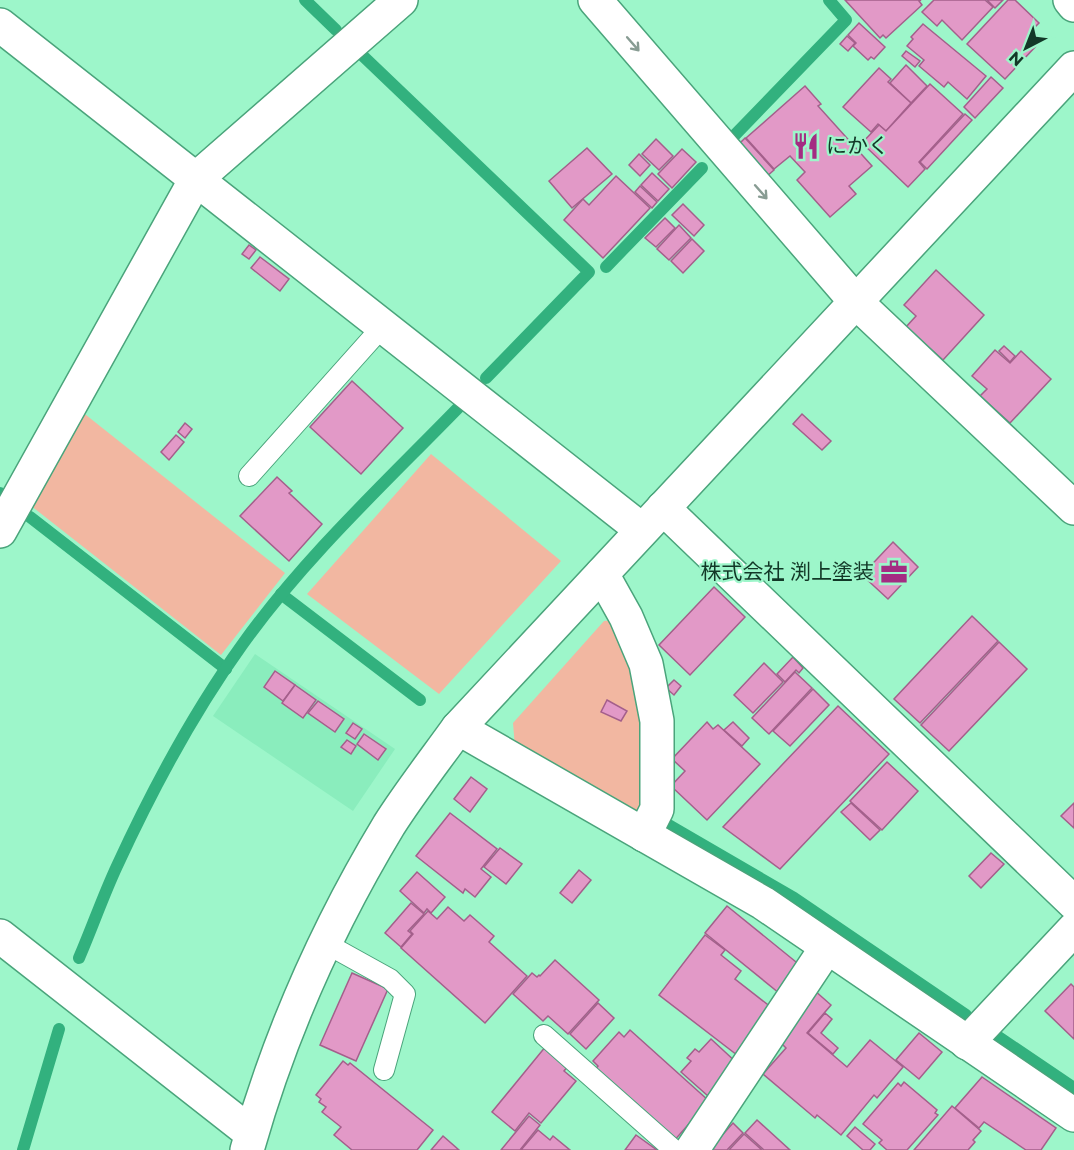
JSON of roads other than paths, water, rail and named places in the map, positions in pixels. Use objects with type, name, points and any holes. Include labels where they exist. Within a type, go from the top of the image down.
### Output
[{"type":"street","points":[[0,531],[196,179],[401,0]]},
{"type":"street","points":[[595,0],[856,302],[1074,508]]},
{"type":"street","points":[[1070,0],[1074,4]]},
{"type":"street","points":[[0,25],[382,326],[653,519],[1074,903]]},
{"type":"street","points":[[0,936],[249,1142],[292,1015],[339,912],[390,823],[458,728],[1074,68]]},
{"type":"street","points":[[602,574],[626,617],[646,664],[657,722],[657,809],[644,835]]},
{"type":"street","points":[[458,728],[763,903],[1074,1115]]},
{"type":"street","points":[[967,1043],[1074,929]]},
{"type":"street","points":[[692,1150],[827,946]]},
{"type":"lane","points":[[249,476],[382,326]]},
{"type":"lane","points":[[325,944],[390,979],[405,994],[384,1070]]},
{"type":"lane","points":[[544,1035],[674,1150]]},
{"type":"waterway","points":[[305,0],[336,30]]},
{"type":"waterway","points":[[731,139],[846,20],[829,0]]},
{"type":"waterway","points":[[363,56],[589,272],[486,378]]},
{"type":"waterway","points":[[606,267],[702,168]]},
{"type":"waterway","points":[[79,958],[112,877],[144,809],[174,752],[224,671],[266,613],[318,552],[459,407]]},
{"type":"waterway","points":[[30,517],[226,669]]},
{"type":"waterway","points":[[281,594],[420,700]]},
{"type":"waterway","points":[[665,823],[794,898],[966,1015]]},
{"type":"waterway","points":[[23,1150],[59,1029]]},
{"type":"waterway","points":[[997,1036],[1074,1088]]},
{"type":"place","name":"にかく","points":[[806,146]]},
{"type":"place","name":"株式会社 渕上塗装","points":[[894,572]]}]
